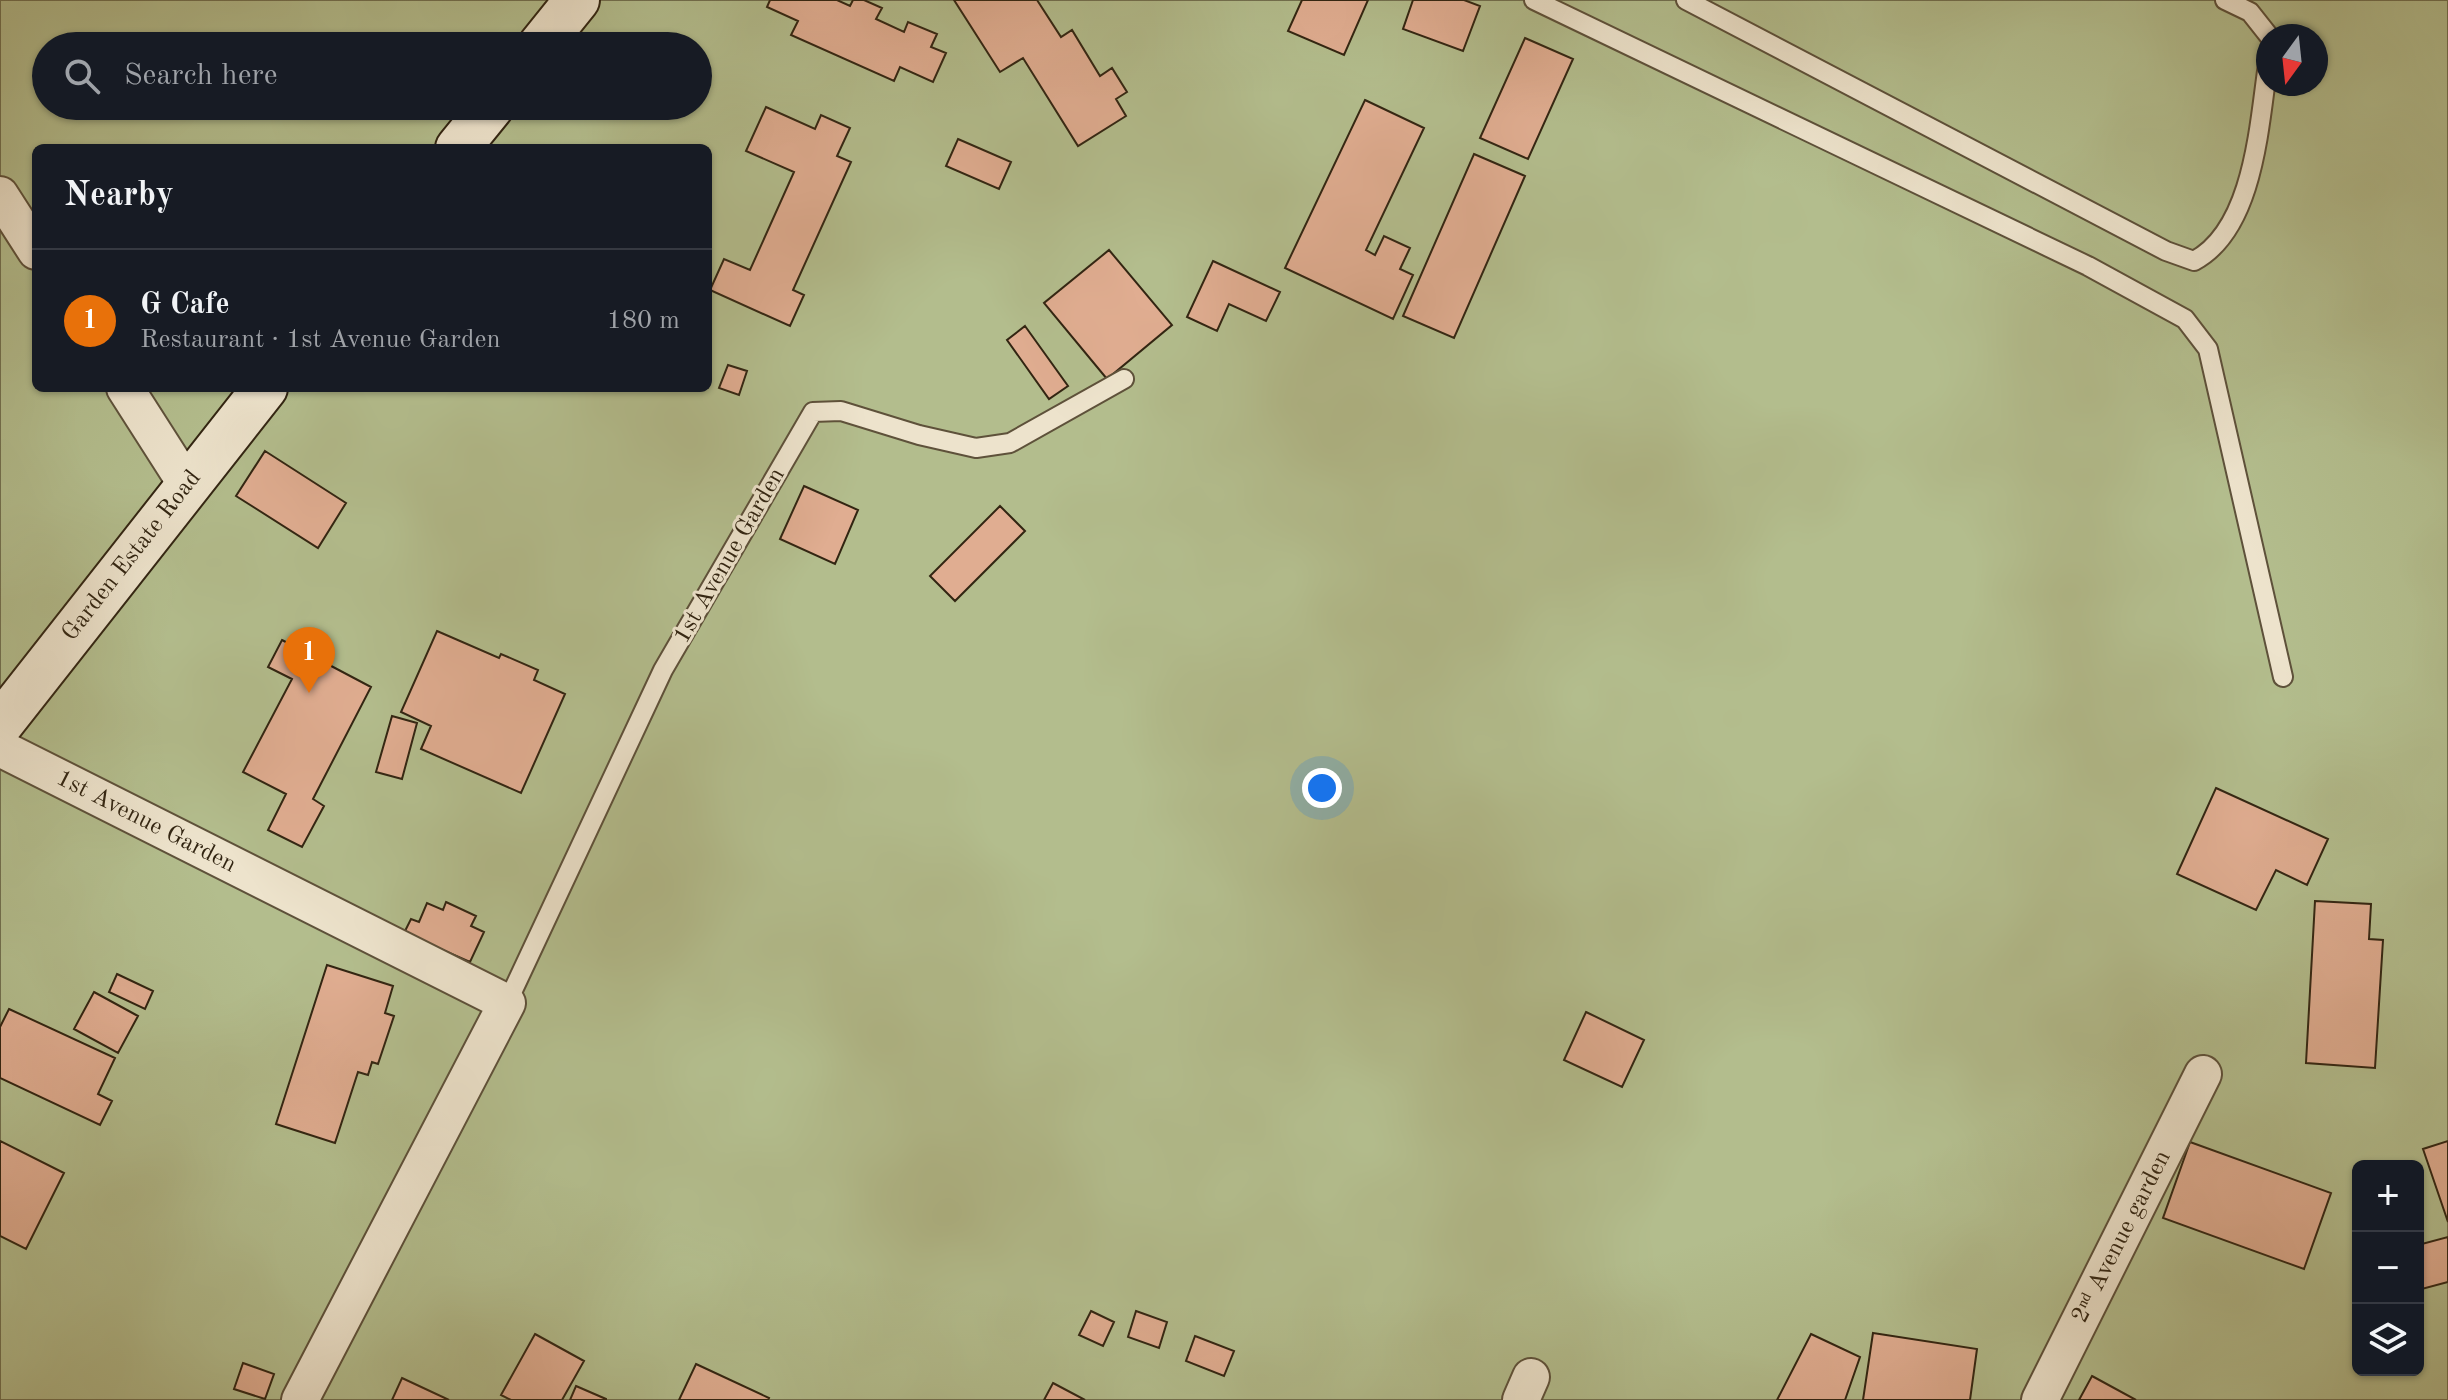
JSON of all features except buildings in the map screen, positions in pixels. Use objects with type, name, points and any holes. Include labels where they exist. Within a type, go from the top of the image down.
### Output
[{"type":"street","points":[[551,32],[577,0]]},
{"type":"street","points":[[461,144],[481,120]]},
{"type":"street","points":[[0,195],[32,245]]},
{"type":"street","points":[[128,392],[187,485]]},
{"type":"street","name":"Garden Estate Road","points":[[0,725],[262,392]]},
{"type":"street","name":"1st Avenue Garden","points":[[0,748],[507,1003],[300,1400]]},
{"type":"street","name":"2ⁿᵈ Avenue garden","points":[[2040,1400],[2203,1074]]},
{"type":"lane","points":[[1534,0],[2088,266],[2185,319],[2208,349],[2283,677]]},
{"type":"lane","points":[[1686,0],[2166,251],[2194,261],[2211,252],[2242,199],[2254,162],[2263,96]]},
{"type":"lane","points":[[2225,0],[2250,12],[2260,24]]},
{"type":"lane","name":"1st Avenue Garden","points":[[507,1003],[663,670],[813,412],[841,411],[919,435],[976,448],[1010,443],[1124,379]]},
{"type":"green space","points":[[0,0],[2448,0],[2448,1400],[0,1400]]},
{"type":"place","name":"G Cafe","points":[[309,693]]}]
